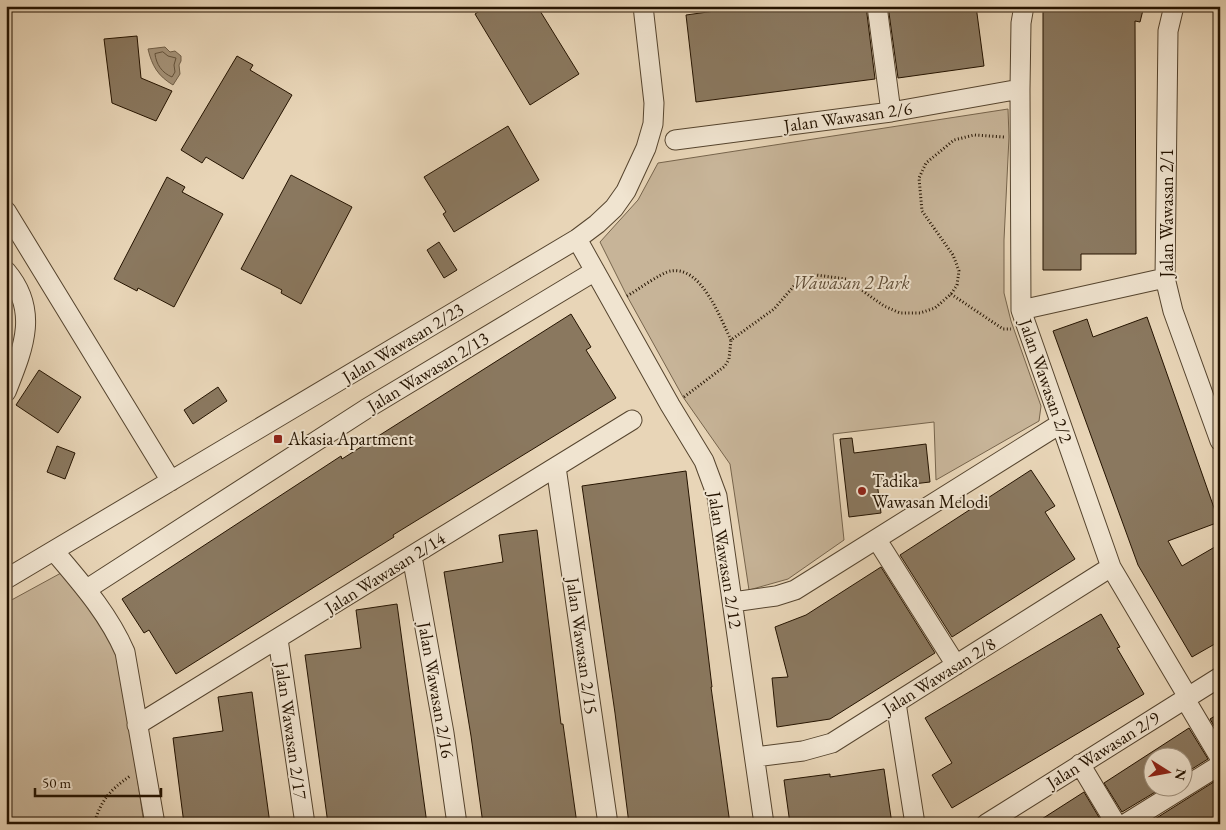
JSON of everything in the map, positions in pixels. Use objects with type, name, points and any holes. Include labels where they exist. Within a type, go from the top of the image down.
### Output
[{"type":"street","name":"Jalan Wawasan 2/23","points":[[6,579],[577,239],[602,219],[614,208],[626,191],[643,155],[653,124],[654,103],[644,6]]},
{"type":"street","points":[[878,6],[891,112]]},
{"type":"street","name":"Jalan Wawasan 2/2","points":[[1024,6],[1021,23],[1020,89],[1021,310],[1112,567],[1220,758]]},
{"type":"street","name":"Jalan Wawasan 2/1","points":[[1174,6],[1168,32],[1165,278],[1173,311],[1220,441]]},
{"type":"street","name":"Jalan Wawasan 2/6","points":[[675,140],[891,112],[1020,89]]},
{"type":"street","points":[[6,211],[12,236],[171,481]]},
{"type":"street","name":"Jalan Wawasan 2/12","points":[[577,239],[670,405],[704,461],[717,496],[764,824]]},
{"type":"street","points":[[6,271],[21,293],[26,312],[22,348],[6,392]]},
{"type":"street","name":"Jalan Wawasan 2/13","points":[[87,589],[366,409],[595,271]]},
{"type":"street","points":[[1021,310],[1165,278]]},
{"type":"street","name":"Jalan Wawasan 2/14","points":[[137,725],[632,420]]},
{"type":"street","points":[[733,602],[776,596],[795,590],[1060,424]]},
{"type":"street","name":"Jalan Wawasan 2/15","points":[[556,467],[608,824]]},
{"type":"street","points":[[877,540],[956,665]]},
{"type":"street","points":[[54,551],[87,589],[113,626],[125,652],[154,824]]},
{"type":"street","name":"Jalan Wawasan 2/16","points":[[412,556],[444,733],[457,824]]},
{"type":"street","name":"Jalan Wawasan 2/8","points":[[755,757],[803,751],[832,743],[1112,567]]},
{"type":"street","name":"Jalan Wawasan 2/17","points":[[278,639],[305,824]]},
{"type":"street","name":"Jalan Wawasan 2/9","points":[[986,824],[1220,677]]},
{"type":"street","points":[[896,703],[916,824]]},
{"type":"street","points":[[1080,764],[1116,824]]},
{"type":"street","points":[[1125,824],[1220,765]]},
{"type":"path","points":[[731,340],[774,309],[800,279],[816,276],[846,279],[884,306],[900,313],[920,313],[935,308],[951,294],[957,285],[958,270],[952,255],[922,212],[919,178],[926,163],[954,140],[974,135],[1009,137]]},
{"type":"path","points":[[613,304],[670,271],[683,272],[693,277],[703,286],[731,340],[729,359],[724,366],[670,405]]},
{"type":"path","points":[[951,294],[1003,328],[1029,330]]},
{"type":"path","points":[[94,824],[100,805],[112,790],[132,775]]},
{"type":"green space","name":"Wawasan 2 Park","points":[[1008,109],[1009,137],[1004,240],[1004,293],[1011,321],[1041,406],[1039,421],[936,480],[934,422],[833,434],[844,540],[788,579],[749,590],[730,464],[683,397],[627,296],[600,242],[638,200],[658,163]]},
{"type":"green space","points":[[61,573],[100,616],[119,654],[144,824],[6,824],[6,603]]},
{"type":"water","points":[[165,47],[170,52],[175,51],[181,56],[180,74],[173,85],[156,70],[148,49]]},
{"type":"building","points":[[487,6],[537,6],[579,74],[530,105],[475,14]]},
{"type":"building","points":[[751,6],[866,6],[875,79],[696,102],[686,15]]},
{"type":"building","points":[[888,6],[976,6],[984,66],[898,78]]},
{"type":"building","points":[[1043,6],[1144,6],[1140,22],[1135,21],[1136,254],[1081,254],[1081,270],[1043,270]]},
{"type":"building","points":[[137,36],[141,78],[172,91],[156,121],[112,103],[104,39]]},
{"type":"building","points":[[237,56],[253,65],[250,70],[292,95],[243,179],[206,157],[202,163],[181,150]]},
{"type":"building","points":[[508,126],[539,180],[454,232],[443,214],[446,212],[424,177]]},
{"type":"building","points":[[291,175],[352,207],[301,304],[281,293],[282,290],[241,269]]},
{"type":"building","points":[[167,177],[185,187],[182,192],[223,214],[174,307],[138,288],[137,291],[114,279]]},
{"type":"building","points":[[439,242],[457,270],[444,278],[427,250]]},
{"type":"building","points":[[571,314],[591,347],[586,350],[616,398],[393,535],[394,537],[176,674],[149,630],[144,633],[122,599],[341,456],[342,459]]},
{"type":"building","points":[[1147,317],[1219,522],[1168,541],[1182,566],[1220,544],[1220,641],[1192,657],[1138,565],[1053,331],[1087,319],[1093,337]]},
{"type":"building","points":[[39,370],[81,397],[58,433],[16,405]]},
{"type":"building","points":[[218,387],[227,401],[193,424],[184,410]]},
{"type":"building","name":"Tadika Wawasan Melodi","points":[[852,438],[854,453],[926,444],[930,482],[905,485],[904,479],[877,482],[881,513],[849,517],[840,439]]},
{"type":"building","points":[[57,446],[75,453],[65,479],[47,472]]},
{"type":"building","points":[[1031,470],[1055,506],[1045,512],[1075,559],[952,637],[900,555]]},
{"type":"building","points":[[686,471],[711,687],[730,824],[629,824],[582,486]]},
{"type":"building","points":[[537,530],[561,724],[563,724],[577,824],[483,824],[471,736],[444,572],[503,562],[499,535]]},
{"type":"building","points":[[881,567],[935,653],[830,719],[777,727],[772,678],[788,677],[775,627],[806,615]]},
{"type":"building","points":[[397,604],[427,824],[328,824],[305,655],[361,648],[356,610]]},
{"type":"building","points":[[1101,614],[1120,647],[1117,648],[1144,694],[952,808],[932,775],[952,763],[925,718]]},
{"type":"building","points":[[252,692],[270,824],[184,824],[173,738],[223,731],[218,697]]},
{"type":"building","points":[[1220,713],[1220,736],[1210,719]]},
{"type":"building","points":[[1189,728],[1208,759],[1194,768],[1194,748],[1158,748]]},
{"type":"building","points":[[1144,757],[1145,798],[1122,812],[1104,783]]},
{"type":"building","points":[[884,769],[892,824],[790,824],[784,780],[830,774],[830,777]]},
{"type":"building","points":[[1220,778],[1220,819],[1212,824],[1147,824],[1188,798],[1194,798],[1194,794]]},
{"type":"building","points":[[1084,792],[1103,824],[1034,824]]},
{"type":"place","name":"Akasia Apartment","points":[[278,439]]},
{"type":"place","name":"Tadika Wawasan Melodi","points":[[862,491]]}]
